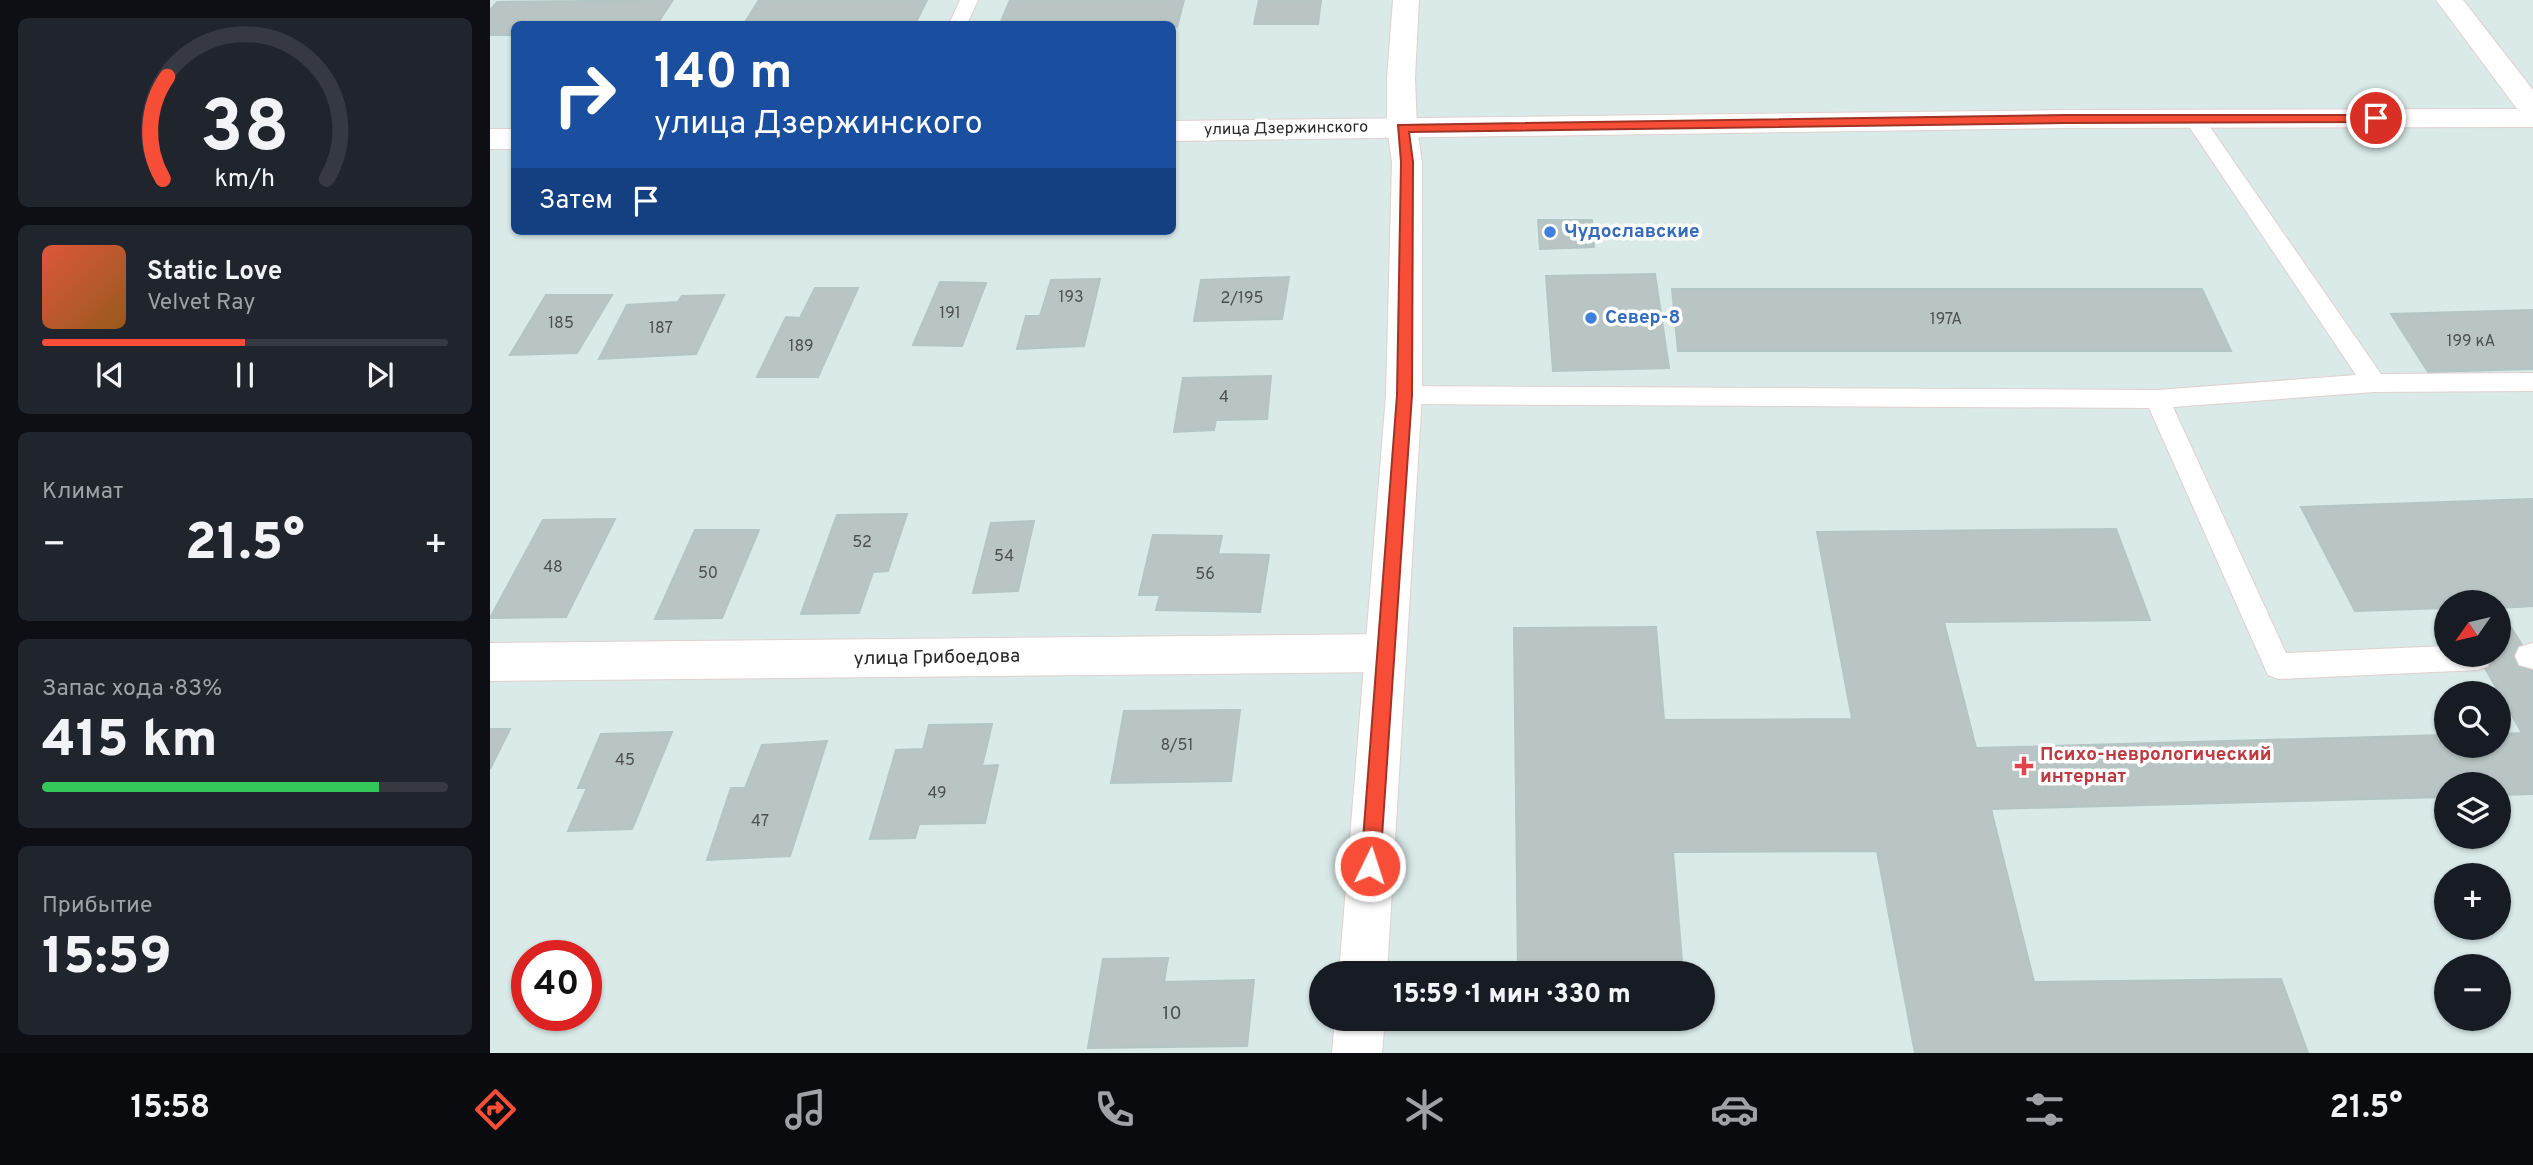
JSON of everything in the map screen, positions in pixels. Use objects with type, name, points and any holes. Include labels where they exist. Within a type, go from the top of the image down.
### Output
[{"type":"street","points":[[1364,961],[1404,395],[1407,162],[1402,128],[1401,78],[1406,0]]},
{"type":"street","points":[[2449,0],[2533,110]]},
{"type":"street","name":"улица Дзержинского","points":[[1176,131],[2194,119],[2533,118]]},
{"type":"street","points":[[490,139],[511,139]]},
{"type":"street","name":"улица Грибоедова","points":[[490,662],[1385,653]]},
{"type":"street","points":[[1357,1053],[1359,1031]]},
{"type":"lane","points":[[959,21],[969,0]]},
{"type":"lane","points":[[2194,119],[2374,383]]},
{"type":"lane","points":[[1404,395],[2157,399],[2374,383],[2533,382]]},
{"type":"lane","points":[[2157,399],[2278,666],[2434,659]]},
{"type":"building","points":[[673,0],[659,21],[511,21],[511,35],[490,35],[490,10],[497,2]]},
{"type":"building","points":[[759,0],[927,0],[916,21],[746,21]]},
{"type":"building","points":[[1010,0],[1184,0],[1177,27],[1176,21],[1001,21]]},
{"type":"building","points":[[1259,0],[1321,0],[1318,24],[1254,24]]},
{"type":"building","points":[[1538,220],[1592,220],[1594,247],[1540,249]]},
{"type":"building","points":[[1655,274],[1669,368],[1553,371],[1546,276]]},
{"type":"building","points":[[1289,277],[1282,319],[1194,321],[1201,280]]},
{"type":"building","points":[[1100,279],[1084,346],[1017,349],[1026,316],[1040,316],[1051,280]]},
{"type":"building","points":[[940,282],[986,283],[962,346],[913,345]]},
{"type":"building","points":[[815,288],[858,288],[818,377],[757,377],[786,317],[800,318]]},
{"type":"building","points":[[1672,289],[2202,289],[2231,351],[1678,351]]},
{"type":"building","points":[[546,295],[612,295],[577,353],[510,355]]},
{"type":"building","points":[[724,295],[696,354],[599,359],[627,305],[678,302],[682,296]]},
{"type":"building","points":[[2533,310],[2533,369],[2428,372],[2391,314]]},
{"type":"building","points":[[1271,376],[1267,419],[1216,420],[1214,430],[1174,432],[1183,378]]},
{"type":"building","points":[[2533,499],[2533,606],[2511,607],[2511,590],[2434,590],[2434,608],[2355,611],[2301,507]]},
{"type":"building","points":[[907,514],[888,571],[873,572],[859,613],[801,614],[837,515]]},
{"type":"building","points":[[615,519],[566,617],[490,618],[543,520]]},
{"type":"building","points":[[1034,521],[1018,591],[973,593],[991,523]]},
{"type":"building","name":"Психо-неврологический интернат","points":[[2116,529],[2150,620],[1944,622],[1976,748],[2434,735],[2434,758],[2511,758],[2511,733],[2522,733],[2511,714],[2511,681],[2492,681],[2484,667],[2511,667],[2511,627],[2533,663],[2533,794],[2511,795],[2511,772],[2434,772],[2434,797],[1991,809],[2034,982],[2281,979],[2308,1053],[1915,1053],[1877,851],[1673,852],[1682,961],[1518,961],[1514,628],[1656,627],[1664,720],[1852,719],[1817,532]]},
{"type":"building","points":[[695,530],[759,530],[722,618],[655,619]]},
{"type":"building","points":[[1153,535],[1222,536],[1218,554],[1269,555],[1260,612],[1156,610],[1160,595],[1139,595]]},
{"type":"building","points":[[1240,710],[1231,781],[1111,783],[1124,711]]},
{"type":"building","points":[[992,724],[982,766],[998,765],[985,823],[919,824],[915,838],[870,839],[896,750],[923,749],[929,725]]},
{"type":"building","points":[[490,729],[510,729],[490,769]]},
{"type":"building","points":[[672,732],[632,829],[568,831],[587,788],[578,788],[601,734]]},
{"type":"building","points":[[827,741],[790,856],[707,860],[731,788],[745,788],[762,745]]},
{"type":"building","points":[[1168,958],[1164,982],[1254,980],[1247,1046],[1088,1048],[1103,959]]},
{"type":"place","name":"Чудославские","points":[[1550,232]]},
{"type":"place","name":"Север-8","points":[[1591,318]]},
{"type":"place","name":"Психо-неврологический интернат","points":[[2024,766]]},
{"type":"route","points":[[1370,866],[1404,395],[1407,162],[1402,128],[2067,119],[2376,118]]}]
